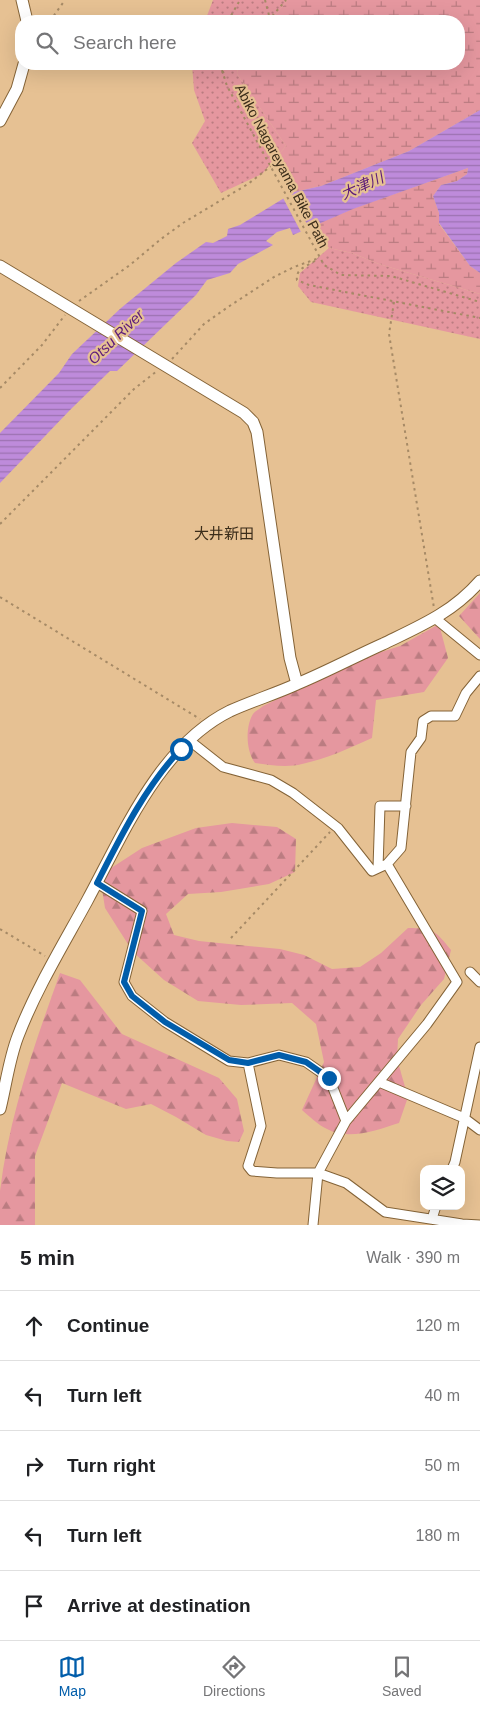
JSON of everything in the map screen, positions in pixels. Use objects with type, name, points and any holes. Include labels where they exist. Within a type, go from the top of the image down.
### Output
[{"type":"street","points":[[22,0],[26,15]]},
{"type":"street","points":[[0,121],[17,89],[22,70]]},
{"type":"street","points":[[0,266],[244,413],[253,422],[257,432],[290,658],[297,684]]},
{"type":"street","points":[[0,1109],[17,1038],[54,962],[150,787],[165,766],[190,740],[230,711],[297,684],[436,619],[472,590],[480,581]]},
{"type":"street","points":[[436,619],[480,655]]},
{"type":"street","points":[[190,740],[223,767],[272,780],[293,793],[335,826],[372,871],[382,866],[401,848],[411,752],[421,738],[423,721],[431,716],[455,716],[466,693],[480,676]]},
{"type":"street","points":[[313,1225],[318,1173],[346,1122],[427,1024],[457,982],[382,866],[380,806],[406,806]]},
{"type":"street","points":[[97,883],[142,911],[124,982],[132,996],[165,1022],[229,1060],[248,1063],[279,1055],[306,1062],[329,1078],[346,1122]]},
{"type":"street","points":[[470,972],[480,982]]},
{"type":"street","points":[[454,1165],[480,1047]]},
{"type":"street","points":[[248,1063],[261,1126],[248,1166],[252,1171],[318,1173],[346,1183],[385,1212],[432,1220],[480,1225]]},
{"type":"street","points":[[379,1082],[464,1118],[480,1130]]},
{"type":"street","points":[[432,1220],[435,1210]]},
{"type":"path","points":[[54,15],[65,0]]},
{"type":"path","points":[[231,15],[240,0]]},
{"type":"path","points":[[265,0],[268,15]]},
{"type":"path","points":[[273,15],[286,0]]},
{"type":"path","name":"Abiko Nagareyama Bike Path","points":[[221,70],[227,86],[324,265],[341,275],[391,276],[480,302]]},
{"type":"path","points":[[222,73],[226,70]]},
{"type":"path","points":[[0,388],[42,345],[70,308],[130,265],[161,238],[248,184],[271,166]]},
{"type":"path","points":[[319,258],[298,271],[297,280],[309,285],[480,318]]},
{"type":"path","points":[[0,524],[134,389],[164,365],[204,324],[274,277],[319,258]]},
{"type":"path","points":[[394,302],[389,334],[436,619]]},
{"type":"path","points":[[0,597],[202,720],[207,726]]},
{"type":"path","points":[[231,938],[335,826]]},
{"type":"path","points":[[0,928],[54,962]]},
{"type":"green space","points":[[213,0],[288,0],[275,15],[207,15]]},
{"type":"green space","points":[[288,0],[480,0],[480,110],[409,151],[321,186],[294,192],[275,159],[286,146],[237,74],[237,70],[465,70],[465,15],[275,15]]},
{"type":"green space","points":[[192,70],[237,70],[237,74],[286,146],[262,174],[221,193],[192,143],[205,121],[194,90]]},
{"type":"green space","points":[[468,168],[467,174],[457,181],[441,185],[433,196],[439,213],[439,224],[470,266],[480,273],[480,294],[379,264],[352,253],[329,248],[311,227],[352,209]]},
{"type":"green space","points":[[329,248],[352,253],[379,264],[480,294],[480,339],[311,302],[298,286],[300,273]]},
{"type":"green space","points":[[480,593],[480,639],[459,616]]},
{"type":"green space","points":[[439,624],[448,658],[424,692],[376,700],[372,738],[329,756],[302,764],[284,766],[255,763],[248,746],[248,732],[250,719],[256,711],[366,657],[400,646]]},
{"type":"green space","points":[[232,823],[277,827],[296,839],[295,872],[269,884],[221,892],[188,894],[166,914],[174,935],[199,941],[280,949],[304,955],[332,969],[360,967],[381,953],[408,928],[428,930],[437,934],[451,950],[444,979],[421,1005],[398,1039],[397,1059],[408,1097],[399,1123],[363,1133],[344,1134],[317,1123],[302,1110],[324,1062],[316,1024],[292,1003],[241,1005],[198,1001],[164,980],[133,952],[105,908],[102,889],[105,872],[142,848],[196,828]]},
{"type":"green space","points":[[60,973],[80,980],[122,1034],[219,1078],[237,1099],[244,1131],[239,1142],[227,1141],[206,1135],[151,1104],[126,1109],[62,1083],[35,1156],[35,1225],[0,1225],[0,1191],[16,1108],[32,1053]]},
{"type":"water","points":[[480,110],[480,273],[470,266],[439,223],[439,213],[433,196],[441,185],[457,181],[467,174],[468,168],[353,209],[293,235],[290,228],[277,232],[266,241],[273,245],[238,264],[230,273],[207,280],[196,295],[117,371],[110,371],[70,410],[0,483],[0,433],[59,373],[72,354],[121,308],[176,263],[206,242],[213,243],[227,236],[228,229],[240,225],[294,192],[321,186],[409,151]]},
{"type":"pier","points":[[290,191],[310,230],[302,234],[282,196]]},
{"type":"district","name":"大井新田","points":[[224,534]]},
{"type":"route","points":[[181,749],[165,766],[150,787],[97,883],[142,911],[124,982],[132,996],[165,1022],[229,1060],[248,1063],[279,1055],[306,1062],[329,1078]]},
{"type":"water label","name":"大津川","points":[[362,186]]},
{"type":"water label","name":"Otsu River","points":[[116,337]]}]
